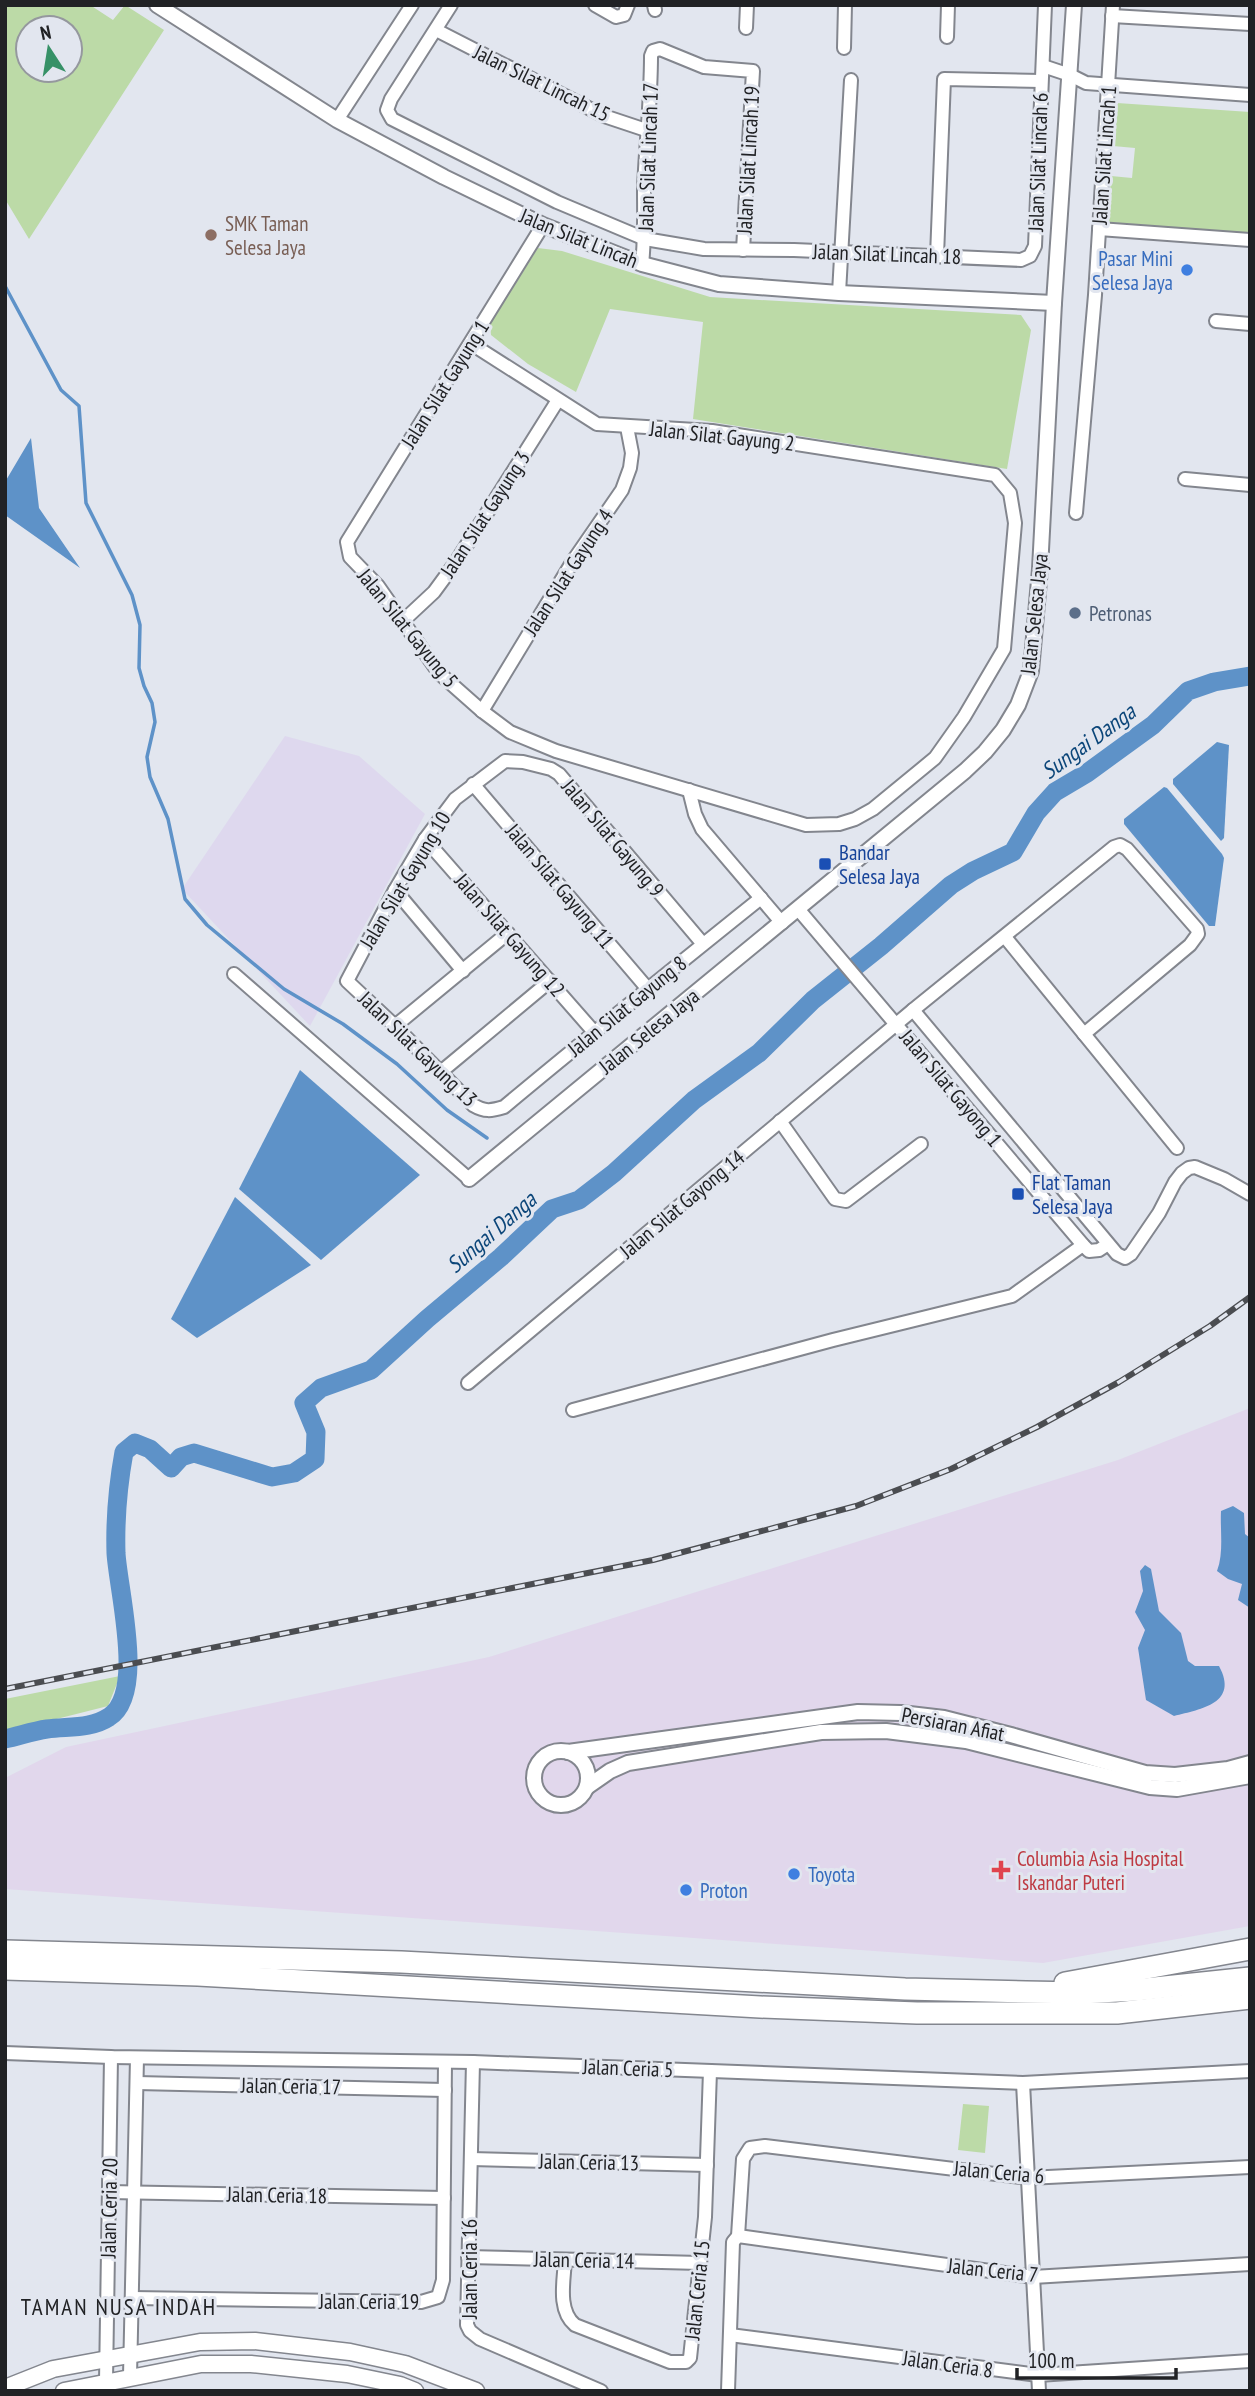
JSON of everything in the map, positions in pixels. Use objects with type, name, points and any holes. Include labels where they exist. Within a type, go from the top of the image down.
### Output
[{"type":"highway","points":[[1026,1992],[1114,1972],[1250,1949]]},
{"type":"highway","points":[[5,1951],[401,1962],[905,1989],[1026,1992],[1136,1990],[1250,1978]]},
{"type":"highway","points":[[5,1969],[198,1975],[760,2007],[917,2013],[1117,2013],[1250,1998]]},
{"type":"main road","points":[[5,2388],[53,2369],[200,2342],[255,2341],[350,2352],[405,2364],[476,2391]]},
{"type":"main road","points":[[64,2391],[201,2364],[251,2364],[347,2374],[415,2391]]},
{"type":"street","name":"Jalan Silat Lincah","points":[[157,5],[337,120],[443,177],[543,225],[642,264],[719,284],[839,293],[1054,303]]},
{"type":"street","points":[[337,120],[412,5]]},
{"type":"street","points":[[436,30],[451,5]]},
{"type":"street","points":[[595,5],[616,17],[626,10]]},
{"type":"street","points":[[746,28],[747,5]]},
{"type":"street","points":[[844,48],[845,5]]},
{"type":"street","points":[[947,37],[948,5]]},
{"type":"street","name":"Jalan Silat Lincah 6","points":[[1030,256],[1035,246],[1045,5]]},
{"type":"street","name":"Jalan Selesa Jaya","points":[[469,1179],[965,771],[985,752],[1018,705],[1031,671],[1040,569],[1074,5]]},
{"type":"street","points":[[1112,11],[1250,24]]},
{"type":"street","name":"Jalan Silat Lincah 1","points":[[1076,513],[1084,439],[1112,11]]},
{"type":"street","name":"Jalan Silat Lincah 18","points":[[436,30],[391,99],[387,110],[391,119],[557,202],[645,239],[704,249],[794,250],[1021,260],[1030,256]]},
{"type":"street","name":"Jalan Silat Lincah 15","points":[[436,30],[604,116],[649,131]]},
{"type":"street","name":"Jalan Silat Lincah 19","points":[[653,51],[660,49],[704,68],[753,71],[743,250]]},
{"type":"street","name":"Jalan Silat Lincah 17","points":[[642,264],[653,51]]},
{"type":"street","name":"Jalan Silat Lincah 6","points":[[1043,66],[1086,83],[1250,95]]},
{"type":"street","points":[[937,256],[944,79],[1041,81]]},
{"type":"street","points":[[839,293],[850,80]]},
{"type":"street","name":"Jalan Silat Gayung 1","points":[[347,542],[543,225]]},
{"type":"street","points":[[1099,229],[1250,240]]},
{"type":"street","points":[[1216,321],[1250,324]]},
{"type":"street","name":"Jalan Silat Gayung 2","points":[[470,343],[597,424],[712,431],[995,475]]},
{"type":"street","name":"Jalan Silat Gayung 3","points":[[404,620],[434,592],[456,562],[558,400]]},
{"type":"street","name":"Jalan Silat Gayung 4","points":[[482,711],[573,561],[622,490],[632,453],[627,427]]},
{"type":"street","name":"Jalan Silat Gayung 5","points":[[347,542],[350,557],[378,586],[439,673],[510,732],[556,751],[806,825],[839,824],[873,809],[935,758],[964,717],[1004,649],[1015,523],[1010,493],[995,475]]},
{"type":"street","points":[[1185,479],[1250,485]]},
{"type":"street","name":"Jalan Silat Gayung 10","points":[[347,981],[425,839],[455,799],[505,761]]},
{"type":"street","name":"Jalan Silat Gayung 9","points":[[505,761],[532,764],[559,774],[703,944]]},
{"type":"street","name":"Jalan Silat Gayung 11","points":[[473,784],[647,988]]},
{"type":"street","points":[[689,790],[702,829],[782,923]]},
{"type":"street","name":"Jalan Silat Gayung 12","points":[[425,839],[594,1032]]},
{"type":"street","name":"Jalan Silat Gayong 14","points":[[468,1383],[895,1023],[1114,847],[1120,845],[1127,849],[1197,929],[1198,934],[1196,940],[1084,1034]]},
{"type":"street","points":[[395,890],[463,971]]},
{"type":"street","name":"Jalan Silat Gayung 8","points":[[491,1112],[504,1107],[647,988],[761,898]]},
{"type":"street","name":"Jalan Silat Gayong 1","points":[[798,909],[1083,1245]]},
{"type":"street","points":[[395,1026],[508,933]]},
{"type":"street","points":[[1005,937],[1177,1148]]},
{"type":"street","points":[[234,974],[469,1179]]},
{"type":"street","name":"Jalan Silat Gayung 13","points":[[347,981],[442,1071],[473,1105],[491,1112]]},
{"type":"street","points":[[442,1071],[550,981]]},
{"type":"street","points":[[913,1010],[1117,1254],[1125,1258],[1131,1254],[1159,1213],[1175,1182],[1189,1168],[1195,1167],[1224,1179],[1250,1194]]},
{"type":"street","points":[[780,1121],[835,1199],[846,1201],[921,1144]]},
{"type":"street","points":[[573,1410],[833,1340],[1012,1296],[1083,1245],[1094,1252],[1108,1244]]},
{"type":"street","name":"Persiaran Afiat","points":[[1250,1763],[1176,1782],[944,1718],[858,1712],[551,1753],[538,1765],[535,1773],[538,1790],[550,1802],[568,1804],[610,1771],[628,1763],[821,1732],[886,1731],[966,1741],[1129,1783],[1176,1782],[1250,1776]]},
{"type":"street","points":[[1006,1751],[1012,1735]]},
{"type":"street","points":[[1025,1757],[1031,1741]]},
{"type":"street","points":[[568,1752],[583,1762],[587,1769],[587,1787]]},
{"type":"street","name":"Jalan Ceria 5","points":[[5,2053],[138,2058],[473,2062],[1023,2083],[1250,2071]]},
{"type":"street","name":"Jalan Ceria 20","points":[[106,2381],[111,2057]]},
{"type":"street","name":"Jalan Ceria 20","points":[[130,2376],[138,2058]]},
{"type":"street","name":"Jalan Ceria 19","points":[[132,2298],[430,2300],[439,2297],[443,2280],[445,2062]]},
{"type":"street","name":"Jalan Ceria 16","points":[[473,2062],[467,2319],[470,2331],[480,2339],[601,2391]]},
{"type":"street","name":"Jalan Ceria 15","points":[[565,2259],[564,2306],[569,2320],[583,2329],[670,2362],[686,2362],[690,2358],[708,2165],[710,2071]]},
{"type":"street","name":"Jalan Ceria 17","points":[[137,2083],[445,2090]]},
{"type":"street","points":[[1023,2083],[1039,2391]]},
{"type":"street","name":"Jalan Ceria 6","points":[[738,2236],[743,2159],[750,2148],[765,2146],[1028,2178],[1250,2167]]},
{"type":"street","name":"Jalan Ceria 13","points":[[471,2159],[708,2165]]},
{"type":"street","name":"Jalan Ceria 18","points":[[109,2192],[444,2197]]},
{"type":"street","points":[[728,2391],[733,2242],[738,2236]]},
{"type":"street","name":"Jalan Ceria 7","points":[[738,2236],[1033,2277],[1250,2264]]},
{"type":"street","name":"Jalan Ceria 14","points":[[468,2257],[700,2263]]},
{"type":"street","name":"Jalan Ceria 8","points":[[730,2334],[1038,2375],[1250,2361]]},
{"type":"shaded area","points":[[285,736],[359,756],[425,814],[310,1026],[182,889]]},
{"type":"shaded area","points":[[1250,1408],[1250,1926],[1043,1963],[5,1889],[5,1778],[66,1747],[489,1657],[1118,1460]]},
{"type":"green space","points":[[7,5],[90,5],[113,20],[125,5],[164,30],[29,239],[5,199]]},
{"type":"green space","points":[[1117,103],[1250,112],[1250,233],[1107,222],[1111,176],[1132,178],[1135,148],[1113,146]]},
{"type":"green space","points":[[538,248],[562,251],[710,297],[1021,315],[1031,330],[1007,469],[693,419],[703,322],[610,309],[576,392],[528,364],[491,335],[490,324]]},
{"type":"green space","points":[[120,1676],[108,1706],[5,1732],[5,1699]]},
{"type":"green space","points":[[963,2104],[989,2106],[985,2153],[958,2150]]},
{"type":"water","points":[[31,438],[39,508],[80,568],[5,515],[5,482]]},
{"type":"water","points":[[1217,742],[1229,745],[1224,838],[1221,841],[1173,784],[1173,779]]},
{"type":"water","points":[[1164,787],[1224,858],[1215,926],[1209,926],[1124,824],[1124,819]]},
{"type":"water","points":[[300,1070],[420,1175],[321,1260],[239,1189]]},
{"type":"water","points":[[235,1197],[311,1265],[197,1338],[171,1319]]},
{"type":"water","points":[[1233,1506],[1244,1513],[1245,1534],[1250,1538],[1250,1608],[1238,1600],[1242,1584],[1217,1571],[1221,1549],[1221,1511]]},
{"type":"water","points":[[1145,1565],[1151,1569],[1159,1611],[1181,1633],[1188,1661],[1195,1666],[1219,1666],[1224,1678],[1224,1688],[1221,1696],[1206,1707],[1174,1716],[1146,1700],[1138,1648],[1145,1630],[1135,1612],[1143,1591],[1140,1571]]},
{"type":"waterway","points":[[5,286],[61,390],[79,406],[86,503],[132,595],[140,625],[139,668],[152,703],[155,722],[147,757],[150,777],[168,819],[185,899],[207,925],[284,989],[343,1024],[397,1064],[447,1110],[487,1138]]},
{"type":"waterway","name":"Sungai Danga","points":[[5,1739],[42,1730],[95,1724],[109,1717],[120,1705],[126,1687],[128,1665],[116,1553],[117,1502],[124,1452],[135,1443],[150,1449],[171,1468],[181,1457],[194,1453],[272,1477],[294,1473],[315,1459],[316,1432],[304,1403],[321,1388],[371,1370],[552,1209],[579,1200],[614,1173],[694,1100],[759,1053],[813,1000],[951,885],[1013,852],[1036,813],[1055,792],[1087,773],[1153,725],[1188,691],[1214,682],[1250,676]]},
{"type":"railway","points":[[5,1689],[653,1560],[856,1506],[951,1469],[1037,1427],[1119,1382],[1210,1326],[1250,1297]]},
{"type":"place","name":"SMK Taman Selesa Jaya","points":[[211,235]]},
{"type":"place","name":"Pasar Mini Selesa Jaya","points":[[1187,270]]},
{"type":"place","name":"Petronas","points":[[1075,613]]},
{"type":"place","name":"Bandar Selesa Jaya","points":[[825,864]]},
{"type":"place","name":"Flat Taman Selesa Jaya","points":[[1018,1194]]},
{"type":"place","name":"Columbia Asia Hospital Iskandar Puteri","points":[[1001,1870]]},
{"type":"place","name":"Toyota","points":[[794,1874]]},
{"type":"place","name":"Proton","points":[[686,1890]]},
{"type":"district","name":"TAMAN NUSA INDAH","points":[[119,2306]]}]
